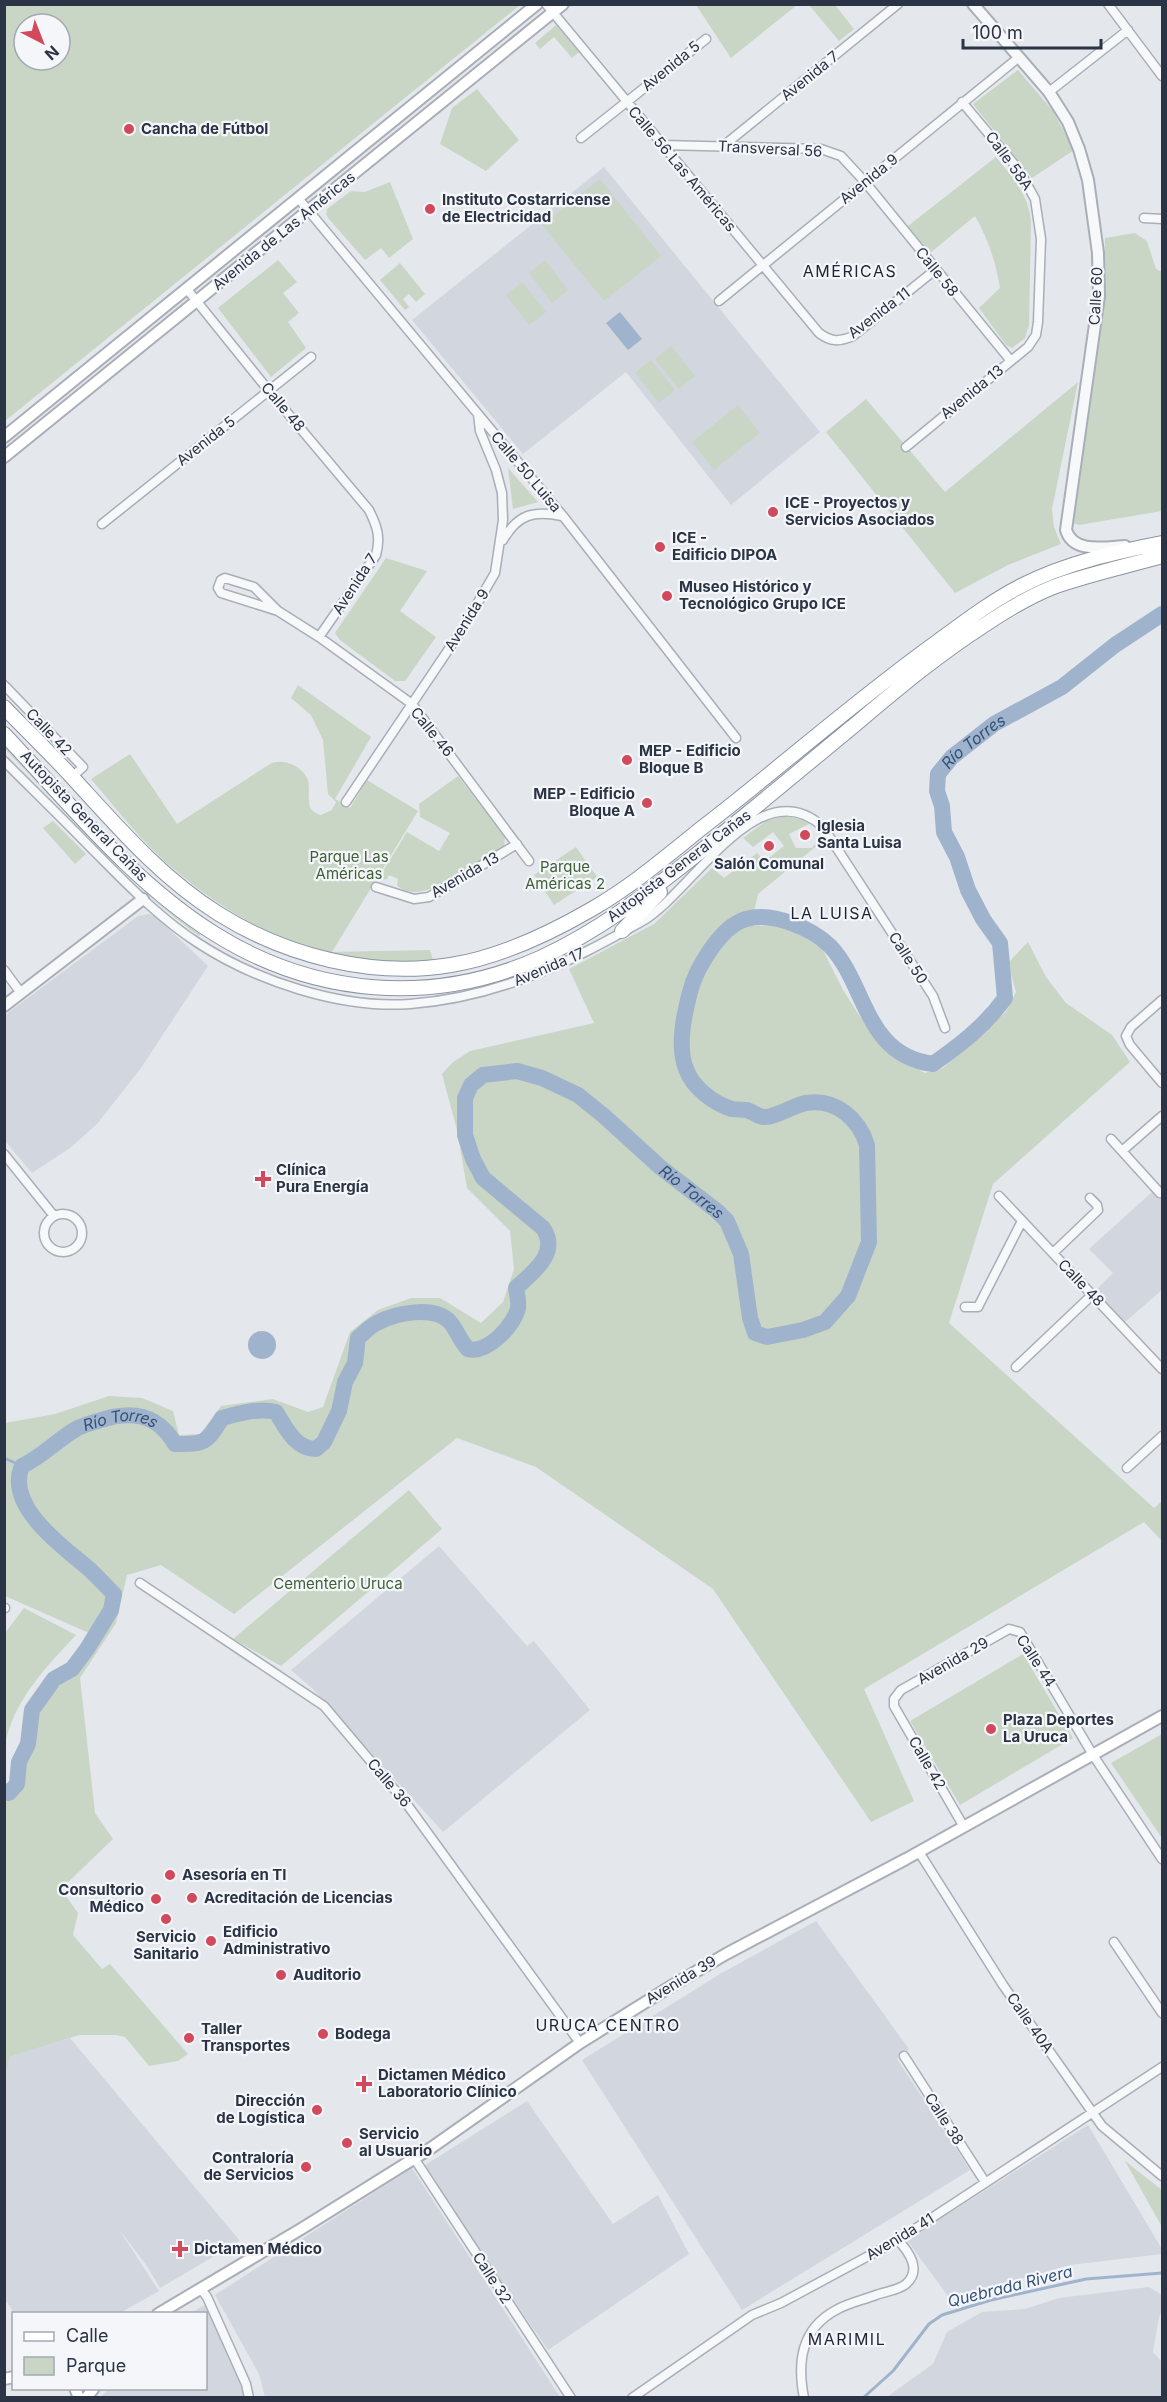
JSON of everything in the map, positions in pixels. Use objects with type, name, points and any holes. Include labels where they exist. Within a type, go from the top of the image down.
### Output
[{"type":"highway","name":"Autopista General Cañas","points":[[4,708],[72,777],[116,826],[164,872],[199,900],[248,931],[287,947],[340,963],[416,968],[450,965],[495,955],[552,931],[627,887],[900,668],[974,615],[1021,586],[1075,564],[1158,544]]},
{"type":"highway","name":"Autopista General Cañas","points":[[4,734],[114,850],[187,915],[213,933],[260,959],[301,975],[336,984],[371,988],[422,988],[495,973],[537,959],[602,925],[692,858],[912,677],[982,626],[1029,598],[1056,586],[1162,556]]},
{"type":"highway","points":[[622,931],[692,858]]},
{"type":"main road","name":"Avenida de Las Américas","points":[[4,437],[537,4]]},
{"type":"main road","name":"Avenida de Las Américas","points":[[4,457],[309,211],[549,9],[563,4]]},
{"type":"main road","name":"Avenida 39","points":[[160,2312],[301,2229],[414,2158],[580,2043],[726,1954],[919,1852],[1162,1716]]},
{"type":"street","name":"Avenida 7","points":[[722,147],[898,4]]},
{"type":"street","name":"Calle 60","points":[[973,4],[1049,92],[1068,122],[1088,180],[1098,253],[1099,296],[1066,530],[1072,542],[1083,546],[1158,544]]},
{"type":"street","points":[[1108,4],[1162,76]]},
{"type":"street","name":"Calle 56 Las Américas","points":[[549,9],[819,333]]},
{"type":"street","points":[[1049,92],[1128,30]]},
{"type":"street","name":"Avenida 5","points":[[581,138],[706,39]]},
{"type":"street","name":"Avenida 9","points":[[719,301],[1018,58]]},
{"type":"street","name":"Calle 58A","points":[[962,102],[1019,170],[1035,199],[1041,239],[1036,335]]},
{"type":"street","name":"Transversal 56","points":[[662,145],[821,149],[841,156],[865,182]]},
{"type":"street","name":"Calle 58","points":[[865,182],[1011,361]]},
{"type":"street","points":[[298,198],[309,211]]},
{"type":"street","name":"Calle 50 Luisa","points":[[309,211],[563,516],[736,738]]},
{"type":"street","points":[[1144,218],[1162,219]]},
{"type":"street","name":"Avenida 11","points":[[819,333],[833,340],[853,336],[935,270]]},
{"type":"street","name":"Calle 48","points":[[186,288],[369,510],[378,526]]},
{"type":"street","name":"Avenida 13","points":[[906,447],[1028,347],[1036,335]]},
{"type":"street","name":"Avenida 5","points":[[102,524],[311,357]]},
{"type":"street","name":"Avenida 9","points":[[346,802],[481,601],[495,573],[503,520],[502,493],[496,470],[480,431],[478,413]]},
{"type":"street","points":[[500,544],[513,525],[522,518],[544,512],[563,516]]},
{"type":"street","name":"Avenida 7","points":[[319,637],[376,555],[379,542],[378,526]]},
{"type":"street","name":"Calle 46","points":[[278,611],[226,595],[218,588],[221,580],[233,579],[254,587],[278,611],[319,637],[412,704],[529,861]]},
{"type":"street","name":"Calle 42","points":[[4,686],[83,768],[72,777]]},
{"type":"street","name":"Avenida 17","points":[[4,761],[143,899],[197,942],[247,970],[292,987],[363,1003],[410,1004],[499,987],[534,975],[579,955],[651,916],[715,853],[761,816]]},
{"type":"street","name":"Calle 50","points":[[761,816],[777,811],[790,811],[808,816],[823,827],[933,996],[945,1028]]},
{"type":"street","name":"Avenida 13","points":[[376,887],[414,899],[429,897],[517,844]]},
{"type":"street","points":[[4,1006],[143,899]]},
{"type":"street","points":[[4,970],[21,993]]},
{"type":"street","points":[[1162,1000],[1131,1027],[1126,1036],[1130,1045],[1162,1083]]},
{"type":"street","points":[[1122,1151],[1162,1116]]},
{"type":"street","points":[[1111,1139],[1160,1193]]},
{"type":"street","points":[[4,1154],[54,1216]]},
{"type":"street","name":"Calle 48","points":[[999,1196],[1162,1369]]},
{"type":"street","points":[[1053,1253],[1098,1210],[1097,1205],[1090,1198]]},
{"type":"street","points":[[60,1214],[72,1216],[81,1225],[80,1243],[70,1251],[57,1252],[44,1239],[46,1224],[54,1216],[60,1214]]},
{"type":"street","points":[[965,1307],[978,1307],[982,1302],[1022,1221]]},
{"type":"street","points":[[1016,1367],[1092,1295]]},
{"type":"street","points":[[1127,1468],[1162,1436]]},
{"type":"street","name":"Calle 36","points":[[140,1582],[279,1673],[324,1706],[406,1803],[580,2043]]},
{"type":"street","name":"Avenida 29","points":[[894,1699],[901,1690],[1009,1629],[1014,1629]]},
{"type":"street","name":"Calle 44","points":[[1014,1629],[1020,1632],[1093,1755],[1162,1859]]},
{"type":"street","name":"Calle 42","points":[[894,1699],[894,1706],[964,1827]]},
{"type":"street","name":"Calle 40A","points":[[919,1852],[1003,1985],[1102,2126],[1162,2176]]},
{"type":"street","points":[[1114,1942],[1162,2013]]},
{"type":"street","name":"Calle 38","points":[[904,2056],[985,2182]]},
{"type":"street","name":"Avenida 41","points":[[632,2397],[752,2315],[781,2303],[898,2240],[1162,2067]]},
{"type":"street","name":"Calle 32","points":[[414,2158],[571,2397]]},
{"type":"street","points":[[804,2397],[800,2360],[807,2340],[818,2323],[837,2309],[905,2285],[913,2274],[914,2263],[898,2240]]},
{"type":"street","points":[[201,2289],[212,2308],[249,2397]]},
{"type":"shaded area","points":[[604,167],[820,432],[731,505],[626,372],[523,454],[412,320]]},
{"type":"shaded area","points":[[149,914],[155,916],[208,966],[141,1068],[97,1124],[70,1148],[32,1173],[5,1141],[5,1015],[138,916]]},
{"type":"shaded area","points":[[1162,1183],[1162,1290],[1125,1322],[1095,1291],[1113,1273],[1089,1249]]},
{"type":"shaded area","points":[[439,1546],[527,1646],[534,1641],[590,1710],[443,1832],[313,1689],[291,1670]]},
{"type":"shaded area","points":[[816,1921],[909,2049],[897,2059],[970,2170],[742,2310],[582,2060],[720,1974]]},
{"type":"shaded area","points":[[70,2038],[240,2241],[160,2288],[147,2266],[118,2228],[159,2291],[122,2312],[13,2312],[5,2299],[5,2076],[10,2057]]},
{"type":"shaded area","points":[[527,2101],[613,2224],[658,2195],[689,2254],[548,2350],[422,2167]]},
{"type":"shaded area","points":[[1088,2125],[1162,2249],[1162,2254],[1070,2265],[950,2299],[907,2240]]},
{"type":"shaded area","points":[[412,2168],[560,2397],[265,2397],[259,2374],[215,2295]]},
{"type":"shaded area","points":[[1149,2287],[1162,2295],[1162,2310],[1153,2352],[1162,2362],[1162,2397],[887,2397],[933,2364],[947,2332],[982,2312],[1025,2309],[1059,2298]]},
{"type":"shaded area","points":[[205,2305],[224,2341],[245,2397],[100,2398],[107,2390],[207,2390],[207,2312],[193,2312]]},
{"type":"green space","points":[[5,4],[520,5],[5,421]]},
{"type":"green space","points":[[696,5],[797,5],[731,58]]},
{"type":"green space","points":[[809,5],[835,5],[854,29],[839,41]]},
{"type":"green space","points":[[556,25],[579,52],[572,58],[554,37],[540,49],[535,43]]},
{"type":"green space","points":[[1018,70],[1053,111],[1074,150],[1032,178],[973,104]]},
{"type":"green space","points":[[477,89],[519,140],[486,171],[440,144],[452,108]]},
{"type":"green space","points":[[996,157],[1023,194],[1031,221],[1029,325],[1025,338],[1012,348],[1006,345],[979,308],[1000,288],[991,251],[975,216],[930,253],[908,226]]},
{"type":"green space","points":[[600,179],[661,256],[604,301],[542,225]]},
{"type":"green space","points":[[390,182],[413,239],[389,258],[381,248],[365,260],[328,218],[327,209],[351,191],[365,192]]},
{"type":"green space","points":[[1135,233],[1147,241],[1156,269],[1162,272],[1162,511],[1079,525],[1071,522],[1104,300],[1105,238]]},
{"type":"green space","points":[[278,260],[297,282],[283,293],[299,313],[288,322],[306,348],[271,377],[218,308]]},
{"type":"green space","points":[[545,260],[568,290],[552,303],[529,273]]},
{"type":"green space","points":[[400,263],[425,294],[416,302],[409,294],[403,299],[409,307],[405,310],[380,280]]},
{"type":"green space","points":[[522,282],[546,312],[529,325],[506,295]]},
{"type":"green space","points":[[671,346],[695,376],[679,389],[655,359]]},
{"type":"green space","points":[[651,360],[675,390],[659,403],[635,373]]},
{"type":"green space","points":[[1078,382],[1052,509],[1054,527],[1061,544],[1008,565],[955,593],[826,432],[866,399],[945,492]]},
{"type":"green space","points":[[738,405],[760,433],[714,470],[692,442]]},
{"type":"green space","points":[[508,468],[538,502],[513,509]]},
{"type":"green space","points":[[386,558],[427,571],[400,611],[436,637],[405,681],[395,681],[340,640],[335,633]]},
{"type":"green space","name":"Parque Las Américas","points":[[298,685],[371,737],[335,799],[350,808],[367,780],[418,811],[332,952],[430,950],[434,963],[384,962],[334,956],[285,940],[260,928],[212,899],[169,865],[136,832],[91,779],[130,754],[177,824],[270,764],[285,762],[296,766],[304,773],[308,781],[310,807],[321,815],[332,810],[336,802],[328,794],[323,740],[311,715],[291,698]]},
{"type":"green space","points":[[4,743],[202,932],[199,936],[122,870],[5,749]]},
{"type":"green space","points":[[458,776],[505,837],[504,846],[467,871],[435,887],[420,891],[407,891],[397,885],[398,879],[389,875],[387,879],[377,881],[407,832],[439,851],[450,833],[420,817],[419,804]]},
{"type":"green space","points":[[786,816],[814,822],[826,838],[758,894],[751,926],[776,925],[801,935],[823,950],[843,990],[868,1029],[897,1057],[925,1073],[943,1068],[1006,1012],[1016,992],[1008,963],[1028,942],[1046,977],[1066,1003],[1112,1035],[1130,1062],[993,1184],[949,1323],[1154,1508],[1162,1501],[1162,1541],[1144,1522],[864,1689],[914,1801],[871,1822],[713,1589],[536,1467],[457,1438],[234,1614],[161,1565],[127,1575],[116,1623],[80,1678],[95,1813],[113,1839],[61,1889],[78,1913],[73,1935],[102,1969],[110,1964],[188,2054],[178,2061],[149,2066],[125,2037],[79,2035],[10,2057],[5,2076],[5,1795],[10,1797],[20,1788],[37,1712],[58,1683],[74,1671],[98,1637],[5,1596],[5,1423],[55,1414],[109,1396],[142,1398],[173,1411],[179,1435],[200,1434],[221,1406],[273,1399],[308,1412],[323,1407],[350,1332],[378,1310],[411,1298],[440,1298],[481,1323],[503,1302],[514,1269],[510,1231],[467,1188],[457,1130],[442,1074],[452,1063],[470,1051],[594,1023],[569,969],[654,924],[712,868],[724,878],[757,853],[765,861],[784,846],[773,832],[753,847],[743,838],[766,821]],"holes":[[[813,822],[821,835],[812,848],[796,848],[789,834]]]},
{"type":"green space","points":[[53,821],[86,854],[75,864],[43,828]]},
{"type":"green space","name":"Parque Américas 2","points":[[576,847],[597,877],[554,905],[534,875]]},
{"type":"green space","name":"Cementerio Uruca","points":[[409,1490],[442,1529],[281,1666],[233,1639]]},
{"type":"green space","points":[[24,1608],[76,1635],[42,1673],[23,1700],[9,1730],[5,1746],[5,1633]]},
{"type":"green space","name":"Plaza Deportes La Uruca","points":[[1023,1654],[1073,1738],[960,1805],[910,1721]]},
{"type":"green space","points":[[1162,1734],[1162,1838],[1111,1763]]},
{"type":"green space","points":[[1125,2161],[1162,2190],[1162,2227]]},
{"type":"water","points":[[620,312],[642,339],[628,350],[606,323]]},
{"type":"water","points":[[262,1331],[272,1335],[276,1345],[272,1355],[262,1359],[252,1355],[248,1345],[252,1335]]},
{"type":"waterway","name":"Río Torres","points":[[4,1791],[9,1793],[17,1784],[19,1762],[28,1744],[32,1710],[54,1679],[72,1669],[87,1649],[111,1610],[114,1594],[39,1524],[21,1496],[19,1481],[22,1466],[62,1438],[87,1424],[132,1415],[151,1420],[160,1426],[175,1444],[185,1444],[204,1441],[222,1418],[256,1411],[276,1412],[297,1442],[316,1449],[324,1442],[339,1411],[345,1382],[355,1363],[358,1338],[374,1324],[394,1316],[425,1312],[443,1317],[450,1322],[468,1349],[483,1347],[499,1337],[515,1315],[518,1306],[516,1288],[536,1269],[546,1254],[548,1246],[543,1228],[483,1178],[473,1159],[465,1135],[465,1098],[471,1085],[483,1075],[517,1071],[542,1078],[578,1095],[660,1167],[717,1211],[727,1221],[741,1254],[750,1318],[755,1333],[767,1337],[803,1330],[825,1322],[848,1296],[869,1242],[867,1145],[852,1119],[836,1107],[817,1102],[806,1103],[773,1116],[763,1117],[725,1106],[711,1099],[693,1082],[683,1060],[682,1041],[688,1001],[698,971],[719,939],[737,923],[756,917],[779,919],[802,927],[830,946],[842,962],[880,1033],[893,1047],[910,1058],[933,1064],[953,1049],[981,1026],[1005,998],[1000,943],[983,919],[968,890],[957,857],[944,832],[942,806],[937,791],[938,774],[952,757],[994,724],[1062,687],[1115,645],[1162,614]]},
{"type":"waterway","points":[[4,1458],[22,1466]]},
{"type":"waterway","name":"Quebrada Rivera","points":[[863,2398],[893,2371],[929,2324],[942,2315],[991,2300],[1086,2279],[1162,2273]]},
{"type":"place","name":"Cancha de Fútbol","points":[[129,129]]},
{"type":"place","name":"Instituto Costarricense de Electricidad","points":[[430,209]]},
{"type":"place","name":"ICE - Proyectos y Servicios Asociados","points":[[773,512]]},
{"type":"place","name":"ICE - Edificio DIPOA","points":[[660,547]]},
{"type":"place","name":"Museo Histórico y Tecnológico Grupo ICE","points":[[667,596]]},
{"type":"place","name":"MEP - Edificio Bloque B","points":[[627,760]]},
{"type":"place","name":"MEP - Edificio Bloque A","points":[[647,803]]},
{"type":"place","name":"Iglesia Santa Luisa","points":[[805,835]]},
{"type":"place","name":"Salón Comunal","points":[[769,846]]},
{"type":"place","name":"Clínica Pura Energía","points":[[263,1179]]},
{"type":"place","name":"Plaza Deportes La Uruca","points":[[991,1729]]},
{"type":"place","name":"Asesoría en TI","points":[[170,1875]]},
{"type":"place","name":"Acreditación de Licencias","points":[[192,1898]]},
{"type":"place","name":"Consultorio Médico","points":[[156,1899]]},
{"type":"place","name":"Servicio Sanitario","points":[[166,1919]]},
{"type":"place","name":"Edificio Administrativo","points":[[211,1941]]},
{"type":"place","name":"Auditorio","points":[[281,1975]]},
{"type":"place","name":"Bodega","points":[[323,2034]]},
{"type":"place","name":"Taller Transportes","points":[[189,2038]]},
{"type":"place","name":"Dictamen Médico Laboratorio Clínico","points":[[364,2084]]},
{"type":"place","name":"Dirección de Logística","points":[[317,2110]]},
{"type":"place","name":"Servicio al Usuario","points":[[347,2143]]},
{"type":"place","name":"Contraloría de Servicios","points":[[306,2167]]},
{"type":"place","name":"Dictamen Médico","points":[[180,2249]]},
{"type":"district","name":"AMÉRICAS","points":[[850,271]]},
{"type":"district","name":"LA LUISA","points":[[832,913]]},
{"type":"district","name":"URUCA CENTRO","points":[[608,2025]]},
{"type":"district","name":"MARIMIL","points":[[847,2339]]}]
